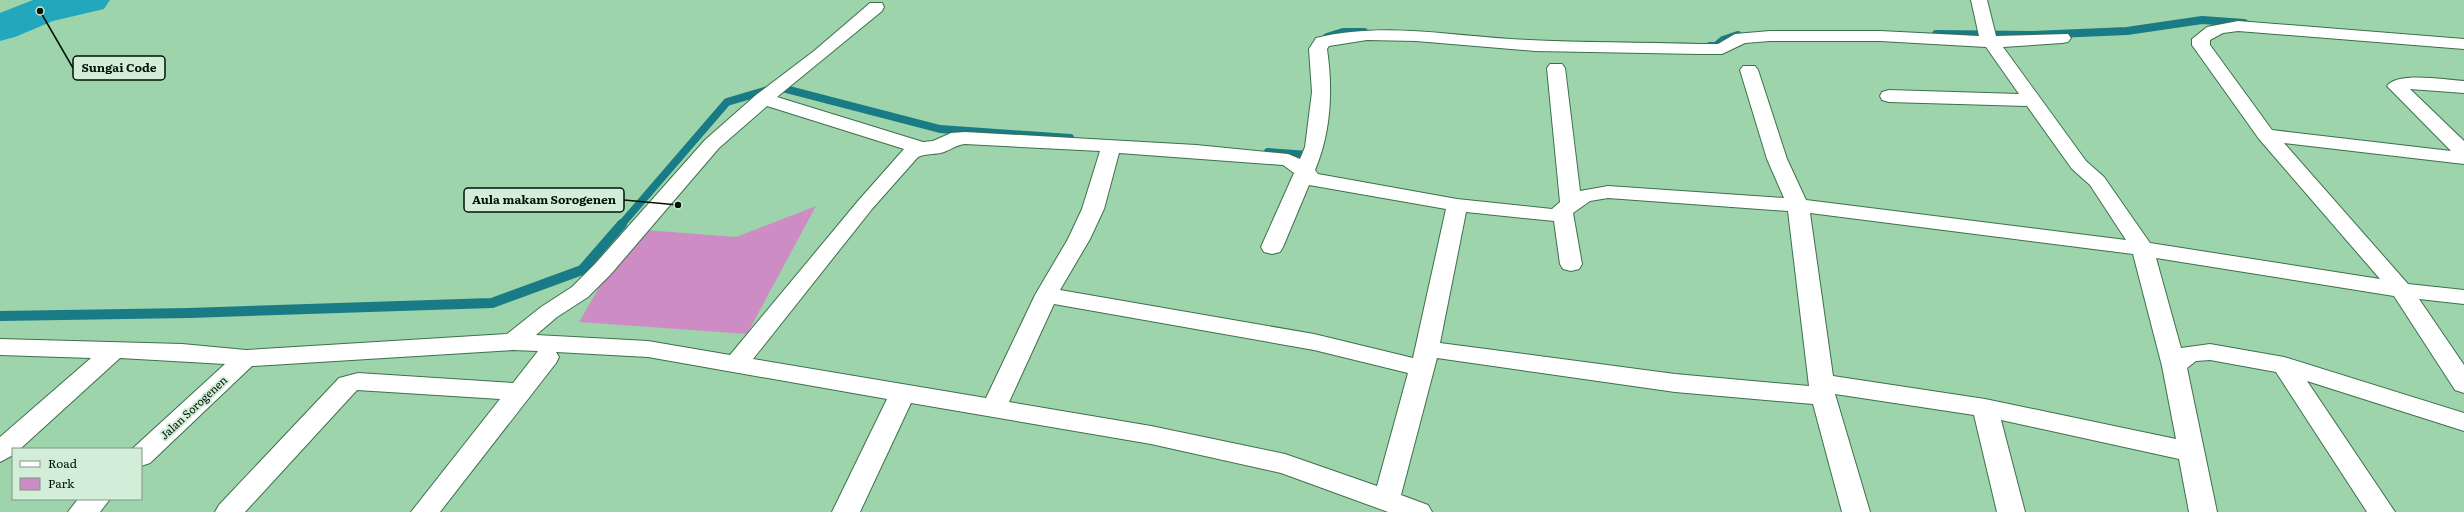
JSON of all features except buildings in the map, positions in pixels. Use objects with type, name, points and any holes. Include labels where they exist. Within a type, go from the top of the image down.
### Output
[{"type":"street","points":[[1979,0],[1988,37],[2031,100],[2079,165],[2098,181],[2143,249],[2174,366],[2203,512]]},
{"type":"street","points":[[513,342],[550,312],[580,292],[604,269],[712,144],[769,94],[876,7]]},
{"type":"street","points":[[2464,44],[2238,26],[2223,27],[2207,32],[2201,39],[2201,45],[2266,135],[2401,290],[2464,384]]},
{"type":"street","points":[[1272,247],[1315,147],[1320,119],[1321,71],[1318,49],[1322,42],[1349,35],[1375,34],[1543,46],[1722,49],[1741,38],[1770,36],[2062,38]]},
{"type":"street","points":[[1556,68],[1571,264]]},
{"type":"street","points":[[1749,70],[1777,159],[1798,205],[1822,390],[1856,512]]},
{"type":"street","points":[[2464,87],[2403,82],[2396,86],[2464,152]]},
{"type":"street","points":[[769,94],[922,148]]},
{"type":"street","points":[[1889,96],[2031,100]]},
{"type":"street","points":[[2266,135],[2464,158]]},
{"type":"street","points":[[736,364],[865,205],[911,152],[922,148],[938,147],[952,139],[965,138],[1196,151],[1288,160],[1305,171],[1311,179],[1457,205],[1537,215],[1552,216],[1583,197],[1608,192],[1798,205],[2143,249],[2401,290],[2464,297]]},
{"type":"street","points":[[994,408],[1046,295],[1079,239],[1093,209],[1110,147]]},
{"type":"street","points":[[1386,501],[1423,358],[1457,205]]},
{"type":"street","points":[[1046,295],[1314,342],[1423,358],[1675,383],[1822,390],[1985,408],[2191,452]]},
{"type":"street","points":[[0,348],[182,352],[246,358],[513,342],[648,349],[1151,435],[1285,464],[1418,512]]},
{"type":"street","points":[[0,452],[113,351]]},
{"type":"street","points":[[2174,366],[2190,354],[2210,352],[2284,365],[2464,422]]},
{"type":"street","points":[[425,512],[547,356]]},
{"type":"street","name":"Jalan Sorogenen","points":[[142,455],[246,358]]},
{"type":"street","points":[[2284,365],[2381,512]]},
{"type":"street","points":[[229,512],[348,384],[358,381],[519,392]]},
{"type":"street","points":[[846,512],[903,392]]},
{"type":"street","points":[[1985,408],[2011,512]]},
{"type":"street","points":[[82,512],[95,500]]},
{"type":"green space","points":[[816,206],[747,334],[579,322],[607,274],[645,230],[736,237]]},
{"type":"waterway","points":[[0,28],[40,11],[89,0]]},
{"type":"waterway","points":[[1936,34],[2032,35],[2127,31],[2202,20],[2244,23]]},
{"type":"waterway","points":[[1327,37],[1343,32],[1364,32]]},
{"type":"waterway","points":[[1710,46],[1716,46],[1723,40],[1738,35]]},
{"type":"waterway","points":[[621,225],[727,102],[778,87],[940,129],[1070,138]]},
{"type":"waterway","points":[[1268,152],[1309,155],[1312,153]]},
{"type":"waterway","points":[[0,316],[189,313],[492,303],[582,270],[622,224]]},
{"type":"place","name":"Sungai Code","points":[[40,11]]},
{"type":"place","name":"Aula makam Sorogenen","points":[[678,205]]}]
